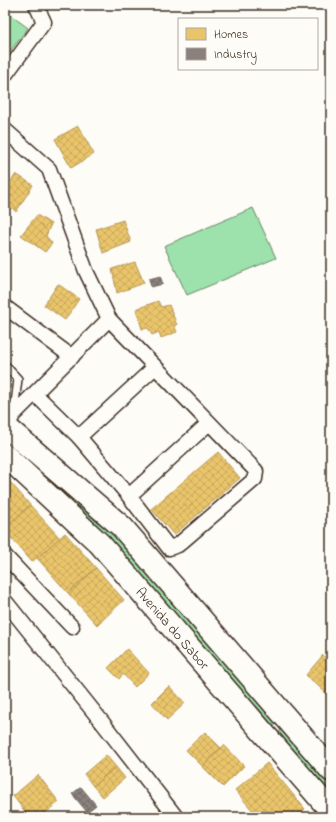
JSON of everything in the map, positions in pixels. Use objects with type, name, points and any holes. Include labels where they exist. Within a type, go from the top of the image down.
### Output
[{"type":"main road","name":"Avenida do Sabor","points":[[8,424],[122,528],[331,770]]},
{"type":"main road","name":"Avenida do Sabor","points":[[5,455],[100,544],[331,811]]},
{"type":"street","points":[[5,75],[44,22],[36,5]]},
{"type":"street","points":[[5,130],[49,169],[86,271],[109,320],[256,471],[255,479],[178,545],[169,548],[129,496],[79,437],[34,394]]},
{"type":"street","points":[[5,307],[72,357]]},
{"type":"street","points":[[8,424],[34,394],[109,320]]},
{"type":"street","points":[[79,437],[155,367]]},
{"type":"street","points":[[129,496],[210,423]]},
{"type":"street","points":[[5,556],[72,627]]},
{"type":"street","points":[[5,601],[176,817]]},
{"type":"lane","points":[[5,365],[18,379],[8,424]]},
{"type":"lane","points":[[5,402],[8,424]]},
{"type":"green space","points":[[5,11],[28,28],[5,58]]},
{"type":"green space","points":[[253,208],[276,258],[187,295],[164,246]]},
{"type":"green space","points":[[30,462],[34,463],[97,522],[116,533],[279,722],[273,727],[119,550],[29,464]]},
{"type":"green space","points":[[285,727],[331,782],[331,795],[278,733]]},
{"type":"building: Homes","points":[[78,126],[94,154],[71,168],[55,139]]},
{"type":"building: Homes","points":[[16,174],[33,185],[16,212],[9,205],[7,209],[5,207],[5,190]]},
{"type":"building: Homes","points":[[37,215],[51,224],[46,236],[52,243],[45,252],[21,235]]},
{"type":"building: Homes","points":[[123,220],[131,242],[103,253],[96,229]]},
{"type":"building: Homes","points":[[135,262],[144,283],[117,293],[112,269]]},
{"type":"building: Homes","points":[[58,284],[79,299],[65,320],[44,305]]},
{"type":"building: Homes","points":[[158,301],[161,307],[169,305],[177,325],[174,325],[177,332],[161,338],[159,332],[152,335],[148,328],[142,329],[136,309]]},
{"type":"building: Homes","points":[[218,452],[240,478],[174,535],[151,509]]},
{"type":"building: Homes","points":[[5,476],[30,505],[5,528]]},
{"type":"building: Homes","points":[[30,505],[60,538],[32,562],[5,531],[5,528]]},
{"type":"building: Homes","points":[[65,533],[96,568],[68,593],[37,558]]},
{"type":"building: Homes","points":[[96,568],[124,600],[97,625],[68,593]]},
{"type":"building: Homes","points":[[127,649],[149,673],[135,687],[123,674],[119,679],[108,668]]},
{"type":"building: Homes","points":[[323,655],[331,662],[331,689],[327,694],[306,675]]},
{"type":"building: Homes","points":[[169,686],[185,703],[167,720],[152,703]]},
{"type":"building: Homes","points":[[205,732],[221,748],[203,767],[186,750]]},
{"type":"building: Homes","points":[[224,745],[244,766],[223,787],[203,767]]},
{"type":"building: Homes","points":[[106,755],[116,767],[93,786],[84,774]]},
{"type":"building: Homes","points":[[267,763],[305,809],[296,817],[258,817],[235,790]]},
{"type":"building: Homes","points":[[116,767],[125,778],[103,797],[93,786]]},
{"type":"building: Homes","points":[[38,775],[59,802],[40,817],[29,817],[13,796]]},
{"type":"building: Industry","points":[[160,276],[163,284],[151,287],[149,279]]},
{"type":"building: Industry","points":[[81,787],[96,805],[87,812],[72,794]]}]
